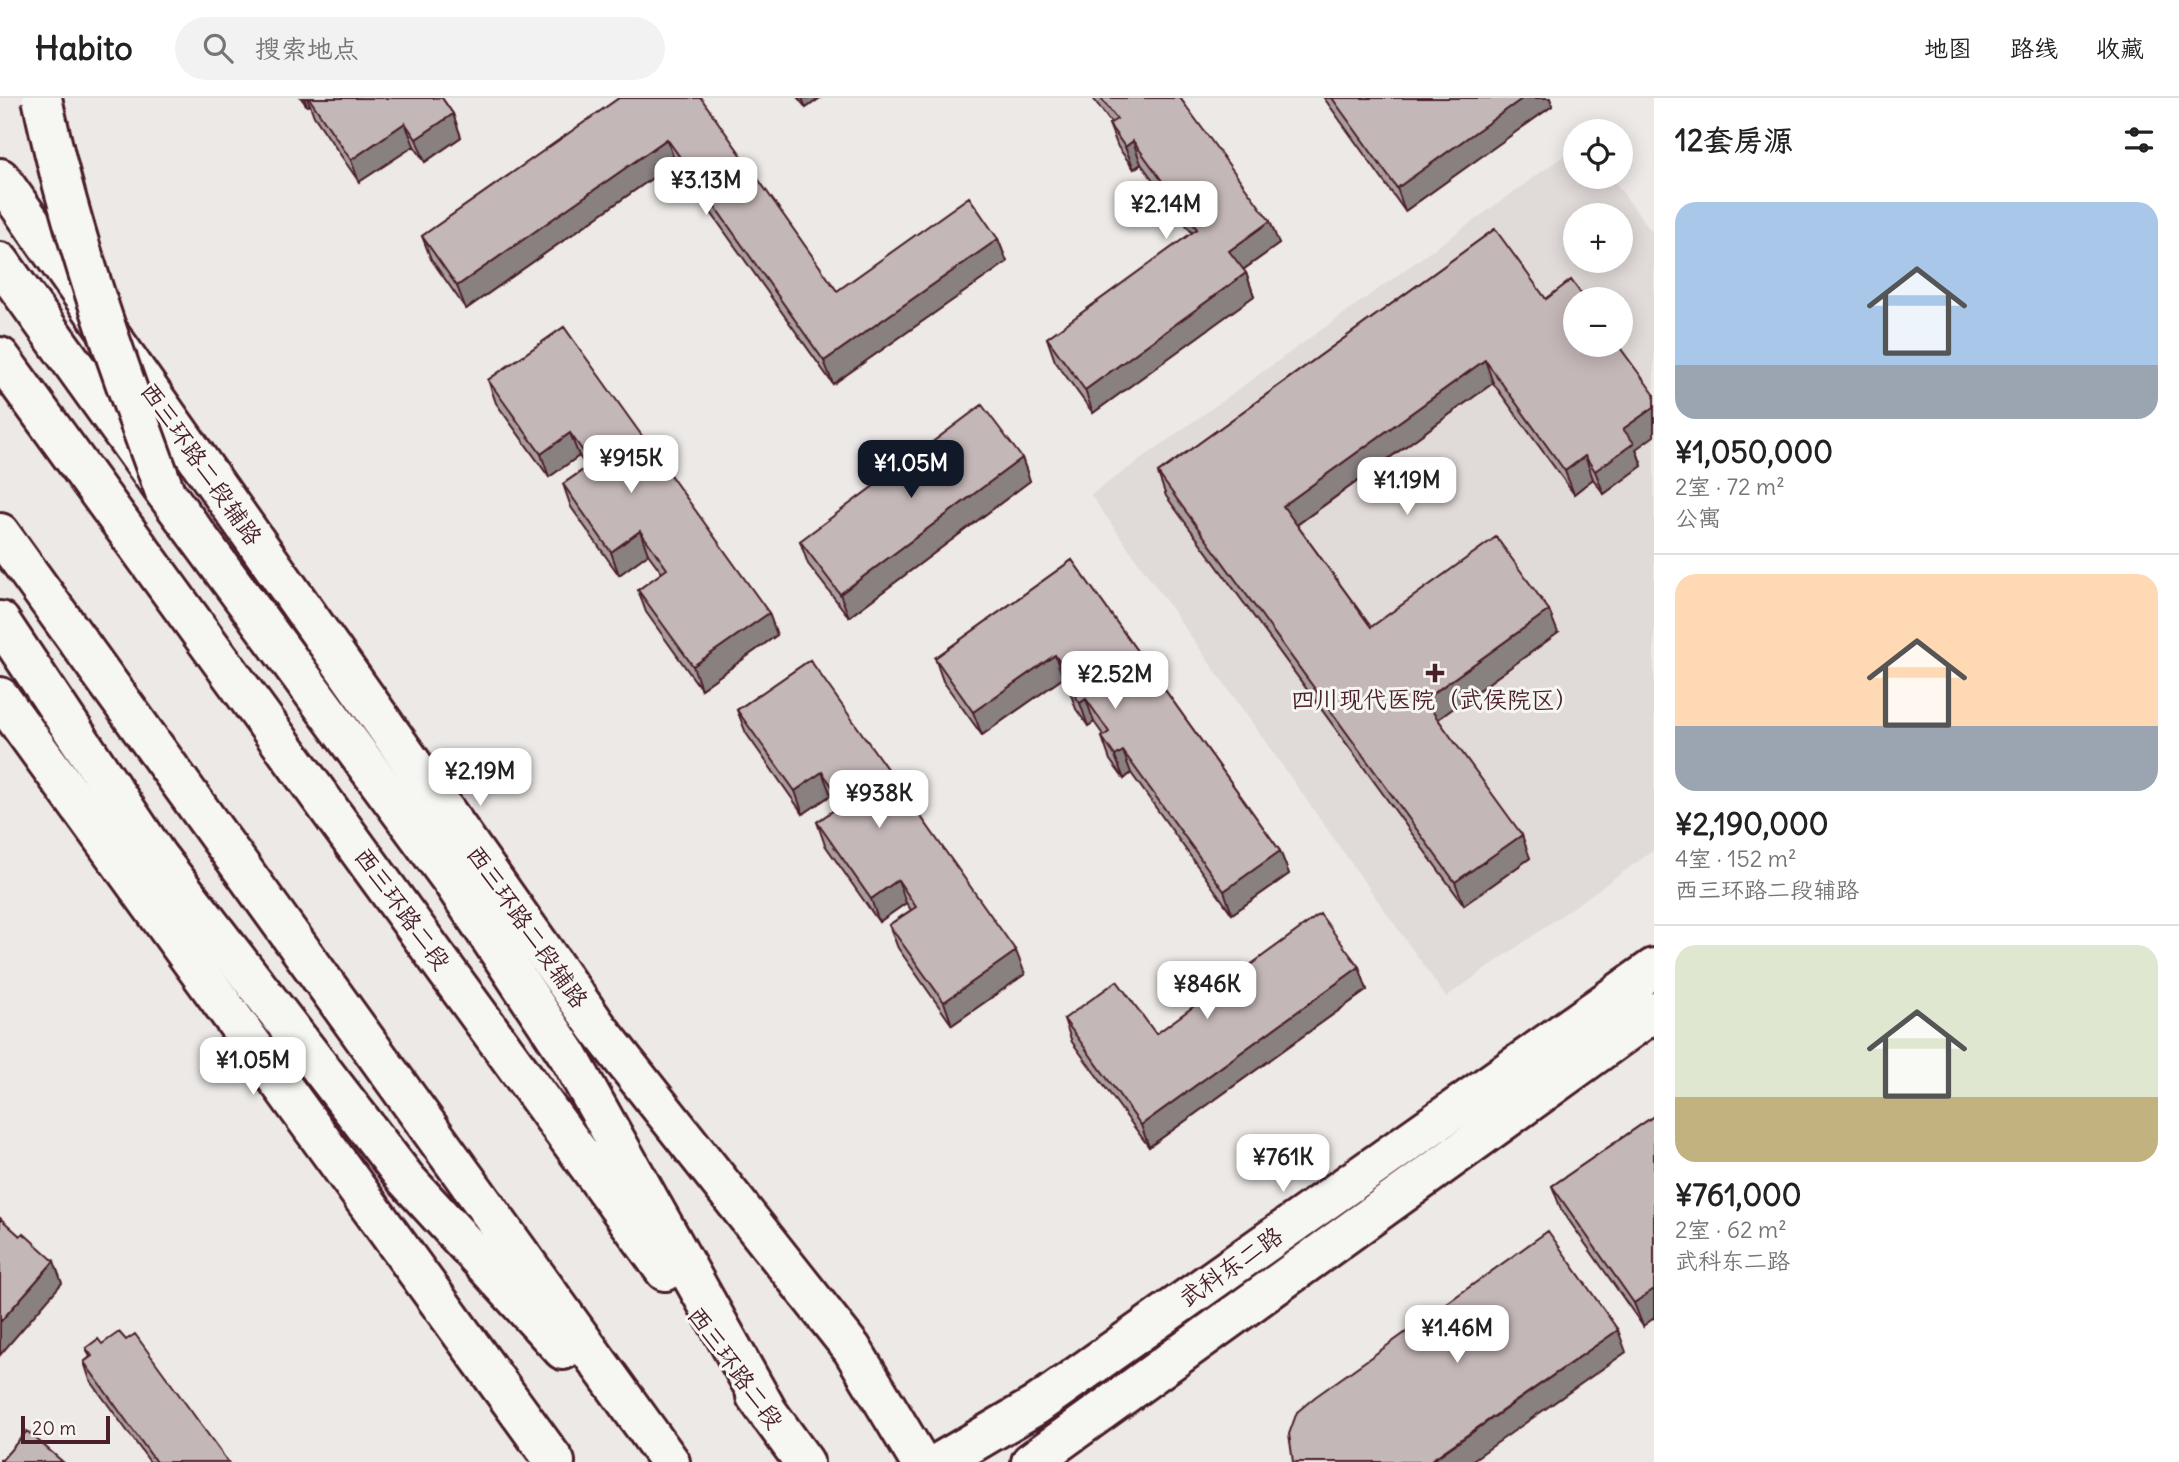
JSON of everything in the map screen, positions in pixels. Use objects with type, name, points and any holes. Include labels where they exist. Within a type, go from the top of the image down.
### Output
[{"type":"main road","points":[[42,98],[61,187],[120,372],[165,492]]},
{"type":"main road","name":"西三环路二段辅路","points":[[0,178],[598,1028],[852,1349],[920,1462]]},
{"type":"main road","points":[[0,262],[165,492],[452,881],[568,1055],[770,1416]]},
{"type":"main road","name":"西三环路二段","points":[[0,357],[804,1462]]},
{"type":"main road","points":[[0,533],[668,1462]]},
{"type":"main road","points":[[0,621],[157,856],[406,1179],[668,1462]]},
{"type":"main road","points":[[0,697],[555,1462]]},
{"type":"main road","name":"武科东二路","points":[[940,1462],[1035,1406],[1654,968]]},
{"type":"main road","name":"武科东二路","points":[[1037,1461],[1654,1012]]},
{"type":"shaded area","name":"四川现代医院（武侯院区）","points":[[1563,157],[1563,189],[1620,189],[1630,203],[1563,203],[1563,273],[1633,273],[1633,207],[1654,235],[1654,850],[1446,997],[1091,495]]},
{"type":"building","points":[[309,98],[442,98],[453,114],[416,139],[405,123],[351,160]]},
{"type":"building","points":[[619,98],[701,98],[837,291],[969,197],[998,239],[824,361],[667,139],[457,286],[422,236]]},
{"type":"building","points":[[1101,98],[1180,98],[1270,221],[1229,251],[1246,273],[1085,390],[1047,338],[1197,229],[1133,141],[1125,147],[1109,124],[1117,119]]},
{"type":"building","points":[[1332,98],[1523,98],[1397,188]]},
{"type":"building","points":[[1495,229],[1546,299],[1571,280],[1576,287],[1563,287],[1563,357],[1627,357],[1654,394],[1654,407],[1623,429],[1634,443],[1595,471],[1585,456],[1565,471],[1485,360],[1283,506],[1371,627],[1496,537],[1549,610],[1424,700],[1522,835],[1455,882],[1158,473]]},
{"type":"building","points":[[564,327],[769,613],[693,666],[638,590],[667,569],[640,531],[611,552],[563,484],[592,464],[570,433],[541,454],[488,380]]},
{"type":"building","points":[[982,405],[1022,458],[840,594],[800,541]]},
{"type":"building","points":[[1072,560],[1280,851],[1224,891],[1123,751],[1115,756],[1102,737],[1109,732],[1086,699],[1080,703],[1068,686],[1073,682],[1055,655],[973,712],[935,658]]},
{"type":"building","points":[[810,660],[1016,951],[944,1002],[889,925],[916,907],[898,880],[871,899],[817,822],[844,803],[822,772],[795,791],[737,710]]},
{"type":"building","points":[[1320,914],[1359,967],[1141,1125],[1064,1019],[1117,981],[1156,1034]]},
{"type":"building","points":[[1654,1116],[1654,1289],[1634,1303],[1552,1186]]},
{"type":"building","points":[[0,1218],[20,1236],[23,1233],[54,1261],[0,1322]]},
{"type":"building","points":[[1548,1231],[1618,1330],[1431,1462],[1293,1462],[1289,1434],[1297,1412]]},
{"type":"building","points":[[119,1332],[126,1340],[135,1334],[228,1462],[156,1462],[84,1362],[92,1356],[86,1348],[98,1339],[102,1344]]},
{"type":"building","points":[[27,1431],[63,1462],[0,1462]]},
{"type":"place","name":"四川现代医院（武侯院区）","points":[[1435,673]]}]
